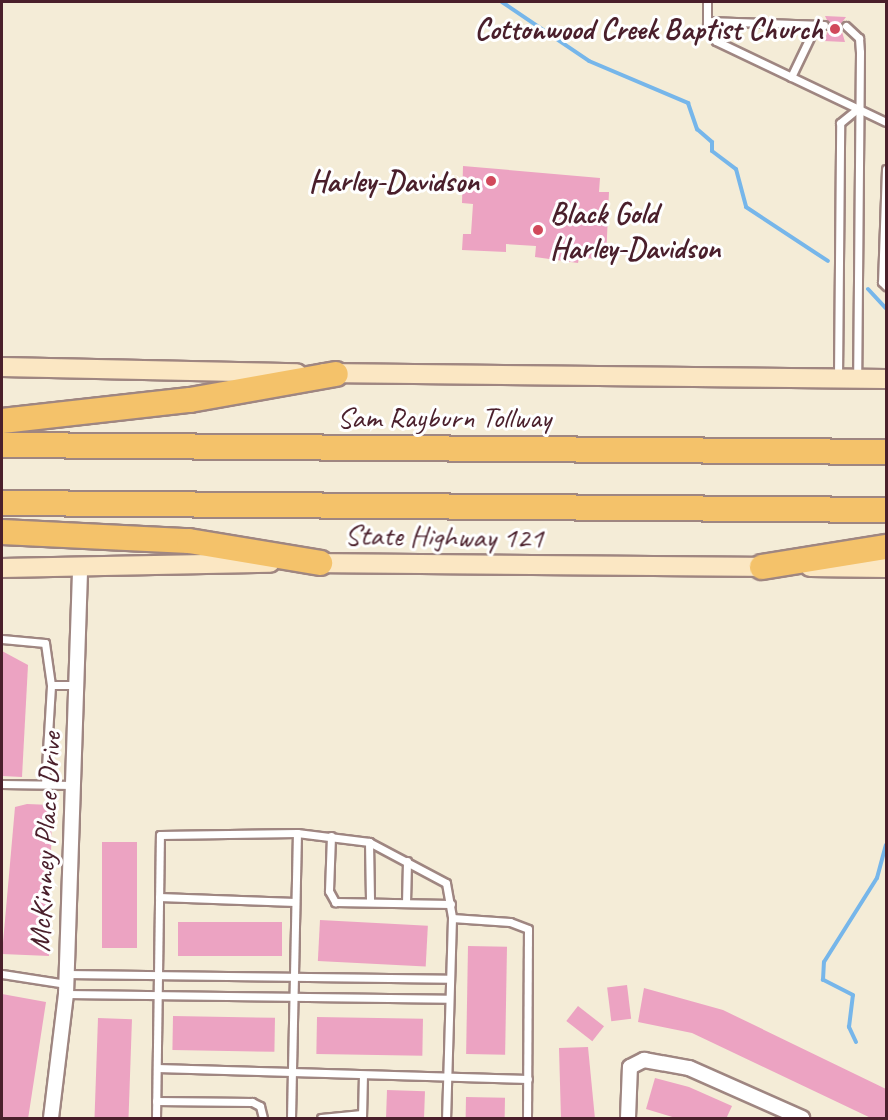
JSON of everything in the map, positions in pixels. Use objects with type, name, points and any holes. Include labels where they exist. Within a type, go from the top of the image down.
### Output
[{"type":"highway","points":[[2,421],[190,400],[336,374]]},
{"type":"highway","name":"Sam Rayburn Tollway","points":[[2,445],[886,452]]},
{"type":"highway","points":[[2,503],[886,510]]},
{"type":"highway","points":[[2,532],[189,542],[320,563]]},
{"type":"highway","points":[[762,567],[886,547]]},
{"type":"main road","points":[[2,367],[336,374],[886,379]]},
{"type":"main road","name":"State Highway 121","points":[[2,568],[320,563],[886,568]]},
{"type":"street","name":"McKinney Place Drive","points":[[51,1119],[66,984],[79,685],[80,567]]},
{"type":"street","points":[[628,1119],[630,1066],[644,1060],[688,1068],[802,1119]]},
{"type":"lane","points":[[707,2],[707,21],[716,41],[886,122]]},
{"type":"lane","points":[[707,21],[824,26]]},
{"type":"lane","points":[[846,26],[860,38],[857,109],[857,378]]},
{"type":"lane","points":[[791,77],[815,27]]},
{"type":"lane","points":[[838,378],[840,123],[857,109]]},
{"type":"lane","points":[[886,169],[882,282],[886,286]]},
{"type":"lane","points":[[2,639],[45,643],[51,685],[45,784]]},
{"type":"lane","points":[[51,685],[79,685]]},
{"type":"lane","points":[[2,784],[75,785]]},
{"type":"lane","points":[[291,1119],[297,833]]},
{"type":"lane","points":[[156,1119],[160,835],[297,833],[369,842],[446,883],[452,918],[446,1119]]},
{"type":"lane","points":[[331,836],[331,898],[370,902],[451,904]]},
{"type":"lane","points":[[369,842],[370,902]]},
{"type":"lane","points":[[406,903],[407,861]]},
{"type":"lane","points":[[159,897],[295,902]]},
{"type":"lane","points":[[452,918],[510,922],[528,929],[527,1119]]},
{"type":"lane","points":[[2,974],[158,996],[450,999]]},
{"type":"lane","points":[[66,984],[158,976],[450,980]]},
{"type":"lane","points":[[157,1068],[528,1079]]},
{"type":"lane","points":[[321,1119],[362,1116],[363,1075]]},
{"type":"lane","points":[[156,1101],[252,1102],[260,1106],[263,1119]]},
{"type":"building","name":"Cottonwood Creek Baptist Church","points":[[825,16],[846,17],[840,25],[845,42],[824,41],[830,26]]},
{"type":"building","points":[[463,166],[600,178],[599,192],[609,192],[606,259],[579,258],[578,263],[535,257],[536,246],[506,244],[506,252],[462,250],[463,234],[471,234],[473,204],[462,203]]},
{"type":"building","points":[[2,651],[28,665],[22,777],[2,776]]},
{"type":"building","points":[[27,804],[52,805],[49,956],[2,954],[15,807]]},
{"type":"building","points":[[102,842],[137,842],[137,948],[102,948]]},
{"type":"building","points":[[320,920],[428,926],[426,967],[318,961]]},
{"type":"building","points":[[178,922],[282,922],[282,956],[178,956]]},
{"type":"building","points":[[468,946],[507,947],[505,1055],[466,1054]]},
{"type":"building","points":[[627,985],[631,1019],[611,1021],[607,987]]},
{"type":"building","points":[[644,988],[723,1010],[886,1089],[886,1119],[873,1119],[692,1033],[638,1022]]},
{"type":"building","points":[[2,994],[46,1002],[28,1119],[2,1119]]},
{"type":"building","points":[[578,1006],[604,1026],[592,1041],[566,1021]]},
{"type":"building","points":[[173,1016],[275,1018],[274,1052],[172,1050]]},
{"type":"building","points":[[317,1017],[423,1019],[422,1056],[316,1054]]},
{"type":"building","points":[[98,1018],[132,1019],[129,1118],[95,1118]]},
{"type":"building","points":[[588,1047],[595,1119],[561,1119],[559,1048]]},
{"type":"building","points":[[655,1078],[689,1087],[732,1106],[726,1119],[679,1119],[646,1109]]},
{"type":"building","points":[[387,1090],[425,1091],[424,1118],[386,1118]]},
{"type":"building","points":[[466,1097],[505,1098],[505,1118],[466,1118]]},
{"type":"waterway","points":[[502,2],[589,61],[688,103],[697,129],[712,142],[712,151],[736,169],[746,207],[828,261]]},
{"type":"waterway","points":[[868,289],[886,308]]},
{"type":"waterway","points":[[856,1042],[849,1027],[853,995],[823,980],[824,962],[877,878],[886,845]]},
{"type":"place","name":"Cottonwood Creek Baptist Church","points":[[835,29]]},
{"type":"place","name":"Harley-Davidson","points":[[491,181]]},
{"type":"place","name":"Black Gold Harley-Davidson","points":[[538,230]]}]
